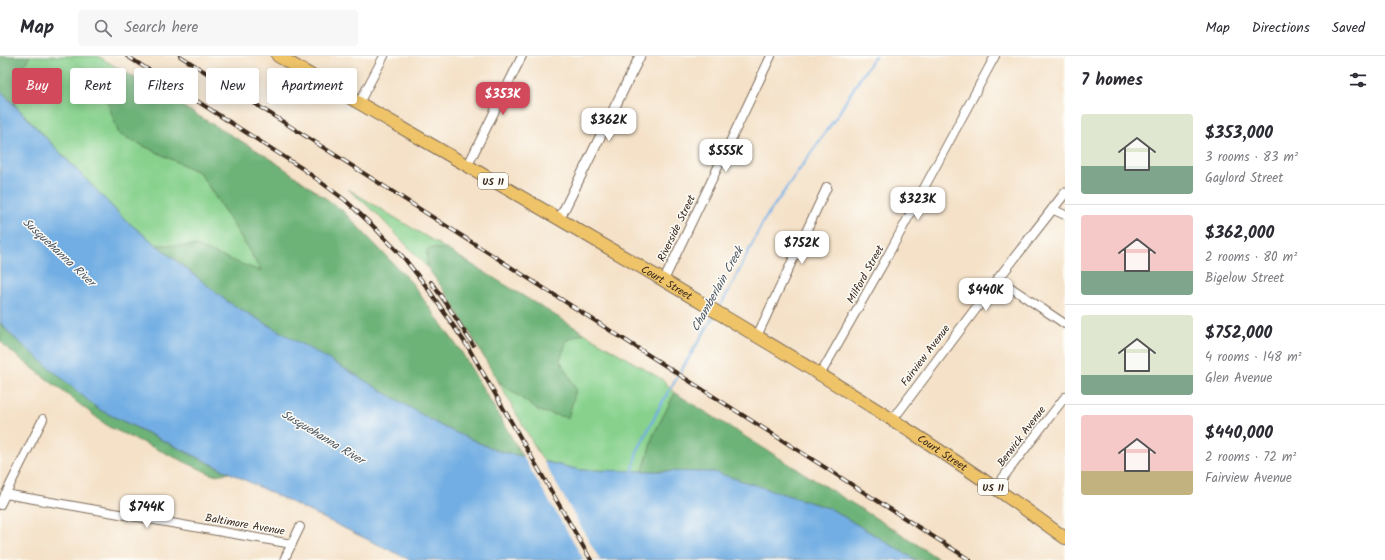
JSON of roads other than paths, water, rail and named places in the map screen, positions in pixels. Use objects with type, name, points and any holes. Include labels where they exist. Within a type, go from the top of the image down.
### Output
[{"type":"main road","name":"Court Street","points":[[278,56],[664,280],[893,419],[995,488],[1065,538]]},
{"type":"street","points":[[359,103],[384,56]]},
{"type":"street","points":[[467,167],[522,56]]},
{"type":"street","points":[[560,220],[640,56]]},
{"type":"street","name":"Riverside Street","points":[[664,280],[771,56]]},
{"type":"street","name":"Milford Street","points":[[820,375],[887,257],[995,56]]},
{"type":"street","points":[[757,336],[827,187]]},
{"type":"street","name":"Fairview Avenue","points":[[893,419],[998,279],[1065,193]]},
{"type":"street","points":[[1052,209],[1065,216]]},
{"type":"street","points":[[998,279],[1065,324]]},
{"type":"street","name":"Berwick Avenue","points":[[995,488],[1065,397]]},
{"type":"street","points":[[0,505],[43,419]]},
{"type":"street","name":"Baltimore Avenue","points":[[5,494],[292,544]]},
{"type":"street","points":[[284,560],[300,527]]},
{"type":"water","name":"Susquehanna River","points":[[0,90],[124,219],[228,302],[441,426],[495,450],[580,470],[714,472],[831,509],[916,560],[410,560],[98,409],[11,335],[0,322]]},
{"type":"waterway","name":"Chamberlain Creek","points":[[719,308],[764,220],[839,113],[875,56]]},
{"type":"waterway","name":"Chamberlain Creek","points":[[632,474],[637,452],[660,406],[715,314]]},
{"type":"railway","points":[[127,56],[303,169],[345,200],[404,258],[426,286],[468,347],[591,560]]},
{"type":"railway","points":[[180,56],[970,560]]},
{"type":"railway","points":[[431,282],[473,345]]}]
